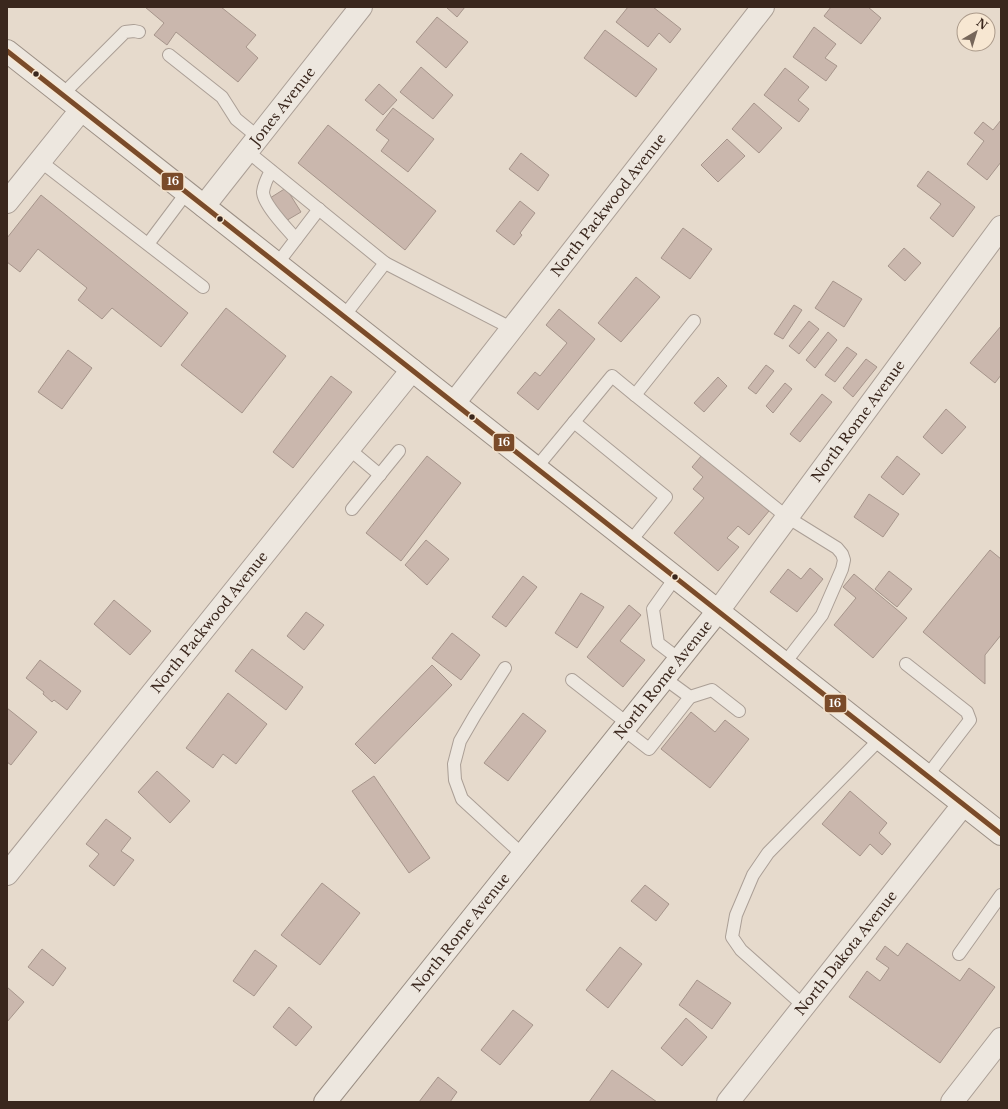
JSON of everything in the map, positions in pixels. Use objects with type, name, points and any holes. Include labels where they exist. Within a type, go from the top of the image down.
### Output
[{"type":"street","name":"Jones Avenue","points":[[204,206],[361,7]]},
{"type":"street","name":"North Packwood Avenue","points":[[454,403],[763,7]]},
{"type":"street","points":[[7,51],[1001,834]]},
{"type":"street","points":[[7,202],[81,110]]},
{"type":"street","name":"North Rome Avenue","points":[[325,1102],[718,611],[1001,227]]},
{"type":"street","name":"North Packwood Avenue","points":[[7,874],[412,370]]},
{"type":"street","name":"North Dakota Avenue","points":[[728,1102],[964,805]]},
{"type":"street","points":[[952,1102],[1001,1039]]},
{"type":"lane","points":[[62,95],[125,32],[139,32]]},
{"type":"lane","points":[[169,55],[222,97],[271,171],[384,263],[513,329]]},
{"type":"lane","points":[[40,161],[203,287]]},
{"type":"lane","points":[[271,171],[265,182],[263,193],[268,204],[296,239]]},
{"type":"lane","points":[[148,244],[187,192]]},
{"type":"lane","points":[[277,264],[319,209]]},
{"type":"lane","points":[[344,316],[384,263]]},
{"type":"lane","points":[[635,395],[694,321]]},
{"type":"lane","points":[[536,468],[612,376],[787,517],[837,548],[842,554],[844,560],[842,569],[822,615],[784,664]]},
{"type":"lane","points":[[574,422],[666,497],[630,542]]},
{"type":"lane","points":[[349,449],[380,475]]},
{"type":"lane","points":[[352,509],[399,451]]},
{"type":"lane","points":[[675,578],[652,609],[658,643],[679,659]]},
{"type":"lane","points":[[906,664],[967,712],[970,720],[927,776]]},
{"type":"lane","points":[[506,668],[460,741],[454,764],[455,780],[462,799],[523,855]]},
{"type":"lane","points":[[664,678],[690,697]]},
{"type":"lane","points":[[572,680],[649,748],[690,697],[712,690],[738,711]]},
{"type":"lane","points":[[804,1006],[741,950],[732,937],[736,915],[753,875],[768,853],[880,739]]},
{"type":"lane","points":[[959,954],[1001,895]]},
{"type":"building","points":[[145,7],[221,7],[256,35],[246,47],[258,58],[238,82],[176,32],[167,45],[154,35],[164,23]]},
{"type":"building","points":[[446,7],[465,7],[457,17]]},
{"type":"building","points":[[628,7],[653,7],[681,29],[670,43],[659,33],[648,47],[616,22]]},
{"type":"building","points":[[831,7],[868,7],[881,18],[861,44],[824,16]]},
{"type":"building","points":[[437,17],[468,42],[446,68],[416,42]]},
{"type":"building","points":[[814,27],[836,44],[825,58],[837,66],[826,81],[793,57]]},
{"type":"building","points":[[605,30],[657,69],[636,97],[584,58]]},
{"type":"building","points":[[421,67],[453,95],[433,119],[400,92]]},
{"type":"building","points":[[785,68],[809,87],[798,100],[809,109],[799,122],[764,95]]},
{"type":"building","points":[[379,84],[397,100],[383,115],[365,100]]},
{"type":"building","points":[[754,103],[782,128],[759,153],[732,129]]},
{"type":"building","points":[[393,108],[434,139],[408,172],[381,151],[389,140],[376,130]]},
{"type":"building","points":[[1001,120],[1001,162],[987,180],[967,164],[984,141],[974,133],[983,122],[993,130]]},
{"type":"building","points":[[328,125],[436,211],[405,250],[298,163]]},
{"type":"building","points":[[727,139],[745,156],[718,182],[701,165]]},
{"type":"building","points":[[521,153],[549,175],[538,191],[509,169]]},
{"type":"building","points":[[928,171],[975,207],[953,237],[930,218],[941,204],[917,186]]},
{"type":"building","points":[[286,188],[301,212],[284,222],[270,198]]},
{"type":"building","points":[[41,195],[188,313],[161,347],[112,308],[102,319],[78,300],[87,288],[38,249],[20,272],[7,262],[7,238]]},
{"type":"building","points":[[520,201],[535,213],[520,233],[522,235],[514,245],[496,231]]},
{"type":"building","points":[[683,228],[712,249],[690,279],[661,258]]},
{"type":"building","points":[[904,248],[921,263],[905,281],[888,266]]},
{"type":"building","points":[[636,277],[660,297],[621,342],[598,323]]},
{"type":"building","points":[[833,281],[862,299],[844,327],[815,308]]},
{"type":"building","points":[[794,305],[802,310],[783,339],[774,334]]},
{"type":"building","points":[[226,308],[286,356],[242,413],[181,365]]},
{"type":"building","points":[[559,309],[595,339],[538,410],[517,393],[535,372],[540,376],[567,343],[546,325]]},
{"type":"building","points":[[809,321],[819,329],[799,354],[789,346]]},
{"type":"building","points":[[1001,326],[1001,375],[995,383],[970,363]]},
{"type":"building","points":[[828,332],[837,340],[815,368],[806,360]]},
{"type":"building","points":[[847,347],[857,354],[835,382],[825,375]]},
{"type":"building","points":[[68,350],[92,368],[62,409],[38,392]]},
{"type":"building","points":[[866,359],[877,367],[853,397],[843,388]]},
{"type":"building","points":[[766,365],[774,371],[756,394],[748,388]]},
{"type":"building","points":[[331,376],[352,392],[293,468],[273,452]]},
{"type":"building","points":[[718,377],[727,386],[704,412],[694,403]]},
{"type":"building","points":[[785,383],[792,389],[773,413],[766,406]]},
{"type":"building","points":[[822,394],[832,402],[800,442],[790,434]]},
{"type":"building","points":[[946,409],[966,427],[942,454],[923,437]]},
{"type":"building","points":[[702,455],[769,511],[749,535],[738,526],[727,538],[739,547],[718,571],[674,533],[704,498],[693,489],[703,477],[692,467]]},
{"type":"building","points":[[427,456],[461,483],[401,561],[366,533]]},
{"type":"building","points":[[897,456],[920,474],[903,495],[881,477]]},
{"type":"building","points":[[869,494],[899,514],[883,537],[854,517]]},
{"type":"building","points":[[426,540],[449,559],[427,585],[405,565]]},
{"type":"building","points":[[990,550],[1001,559],[1001,635],[985,655],[985,684],[923,632]]},
{"type":"building","points":[[810,568],[823,579],[797,612],[770,592],[788,569],[801,579]]},
{"type":"building","points":[[889,571],[912,589],[897,607],[875,589]]},
{"type":"building","points":[[854,574],[907,618],[873,658],[834,625],[856,598],[843,587]]},
{"type":"building","points":[[523,576],[537,587],[506,627],[492,617]]},
{"type":"building","points":[[581,593],[604,607],[577,648],[555,633]]},
{"type":"building","points":[[114,600],[151,631],[130,655],[94,624]]},
{"type":"building","points":[[629,605],[641,615],[620,641],[645,660],[623,687],[587,657]]},
{"type":"building","points":[[306,612],[324,625],[304,650],[287,636]]},
{"type":"building","points":[[452,633],[480,655],[461,680],[432,658]]},
{"type":"building","points":[[252,649],[303,687],[286,710],[235,671]]},
{"type":"building","points":[[40,660],[81,691],[67,710],[54,700],[52,702],[43,694],[44,692],[26,678]]},
{"type":"building","points":[[432,665],[452,685],[375,764],[355,744]]},
{"type":"building","points":[[228,693],[267,724],[236,764],[223,754],[213,768],[186,748]]},
{"type":"building","points":[[7,708],[37,732],[11,765],[7,762]]},
{"type":"building","points":[[691,712],[715,732],[725,720],[749,739],[710,788],[661,749]]},
{"type":"building","points":[[523,713],[546,731],[508,781],[484,763]]},
{"type":"building","points":[[157,771],[190,801],[170,823],[138,792]]},
{"type":"building","points":[[374,776],[430,858],[409,873],[352,791]]},
{"type":"building","points":[[850,791],[887,823],[879,833],[891,844],[882,855],[870,844],[860,856],[822,824]]},
{"type":"building","points":[[106,819],[131,838],[121,851],[134,860],[114,886],[89,866],[99,854],[86,844]]},
{"type":"building","points":[[322,883],[360,913],[320,965],[281,935]]},
{"type":"building","points":[[645,885],[669,904],[656,921],[631,901]]},
{"type":"building","points":[[907,943],[960,981],[969,968],[995,987],[940,1063],[849,997],[867,971],[880,981],[889,968],[876,959],[885,946],[898,956]]},
{"type":"building","points":[[620,947],[642,964],[608,1008],[586,990]]},
{"type":"building","points":[[42,949],[66,968],[53,986],[28,967]]},
{"type":"building","points":[[255,950],[277,966],[254,996],[233,981]]},
{"type":"building","points":[[697,980],[731,1003],[712,1029],[679,1005]]},
{"type":"building","points":[[7,987],[24,1002],[7,1022]]},
{"type":"building","points":[[289,1007],[312,1027],[296,1046],[273,1027]]},
{"type":"building","points":[[513,1010],[533,1025],[500,1065],[481,1050]]},
{"type":"building","points":[[686,1018],[707,1037],[682,1066],[661,1048]]},
{"type":"building","points":[[612,1070],[657,1102],[589,1102]]},
{"type":"building","points":[[438,1077],[457,1092],[450,1102],[419,1102]]},
{"type":"transit line","name":"16","points":[[7,51],[1001,834]]}]
